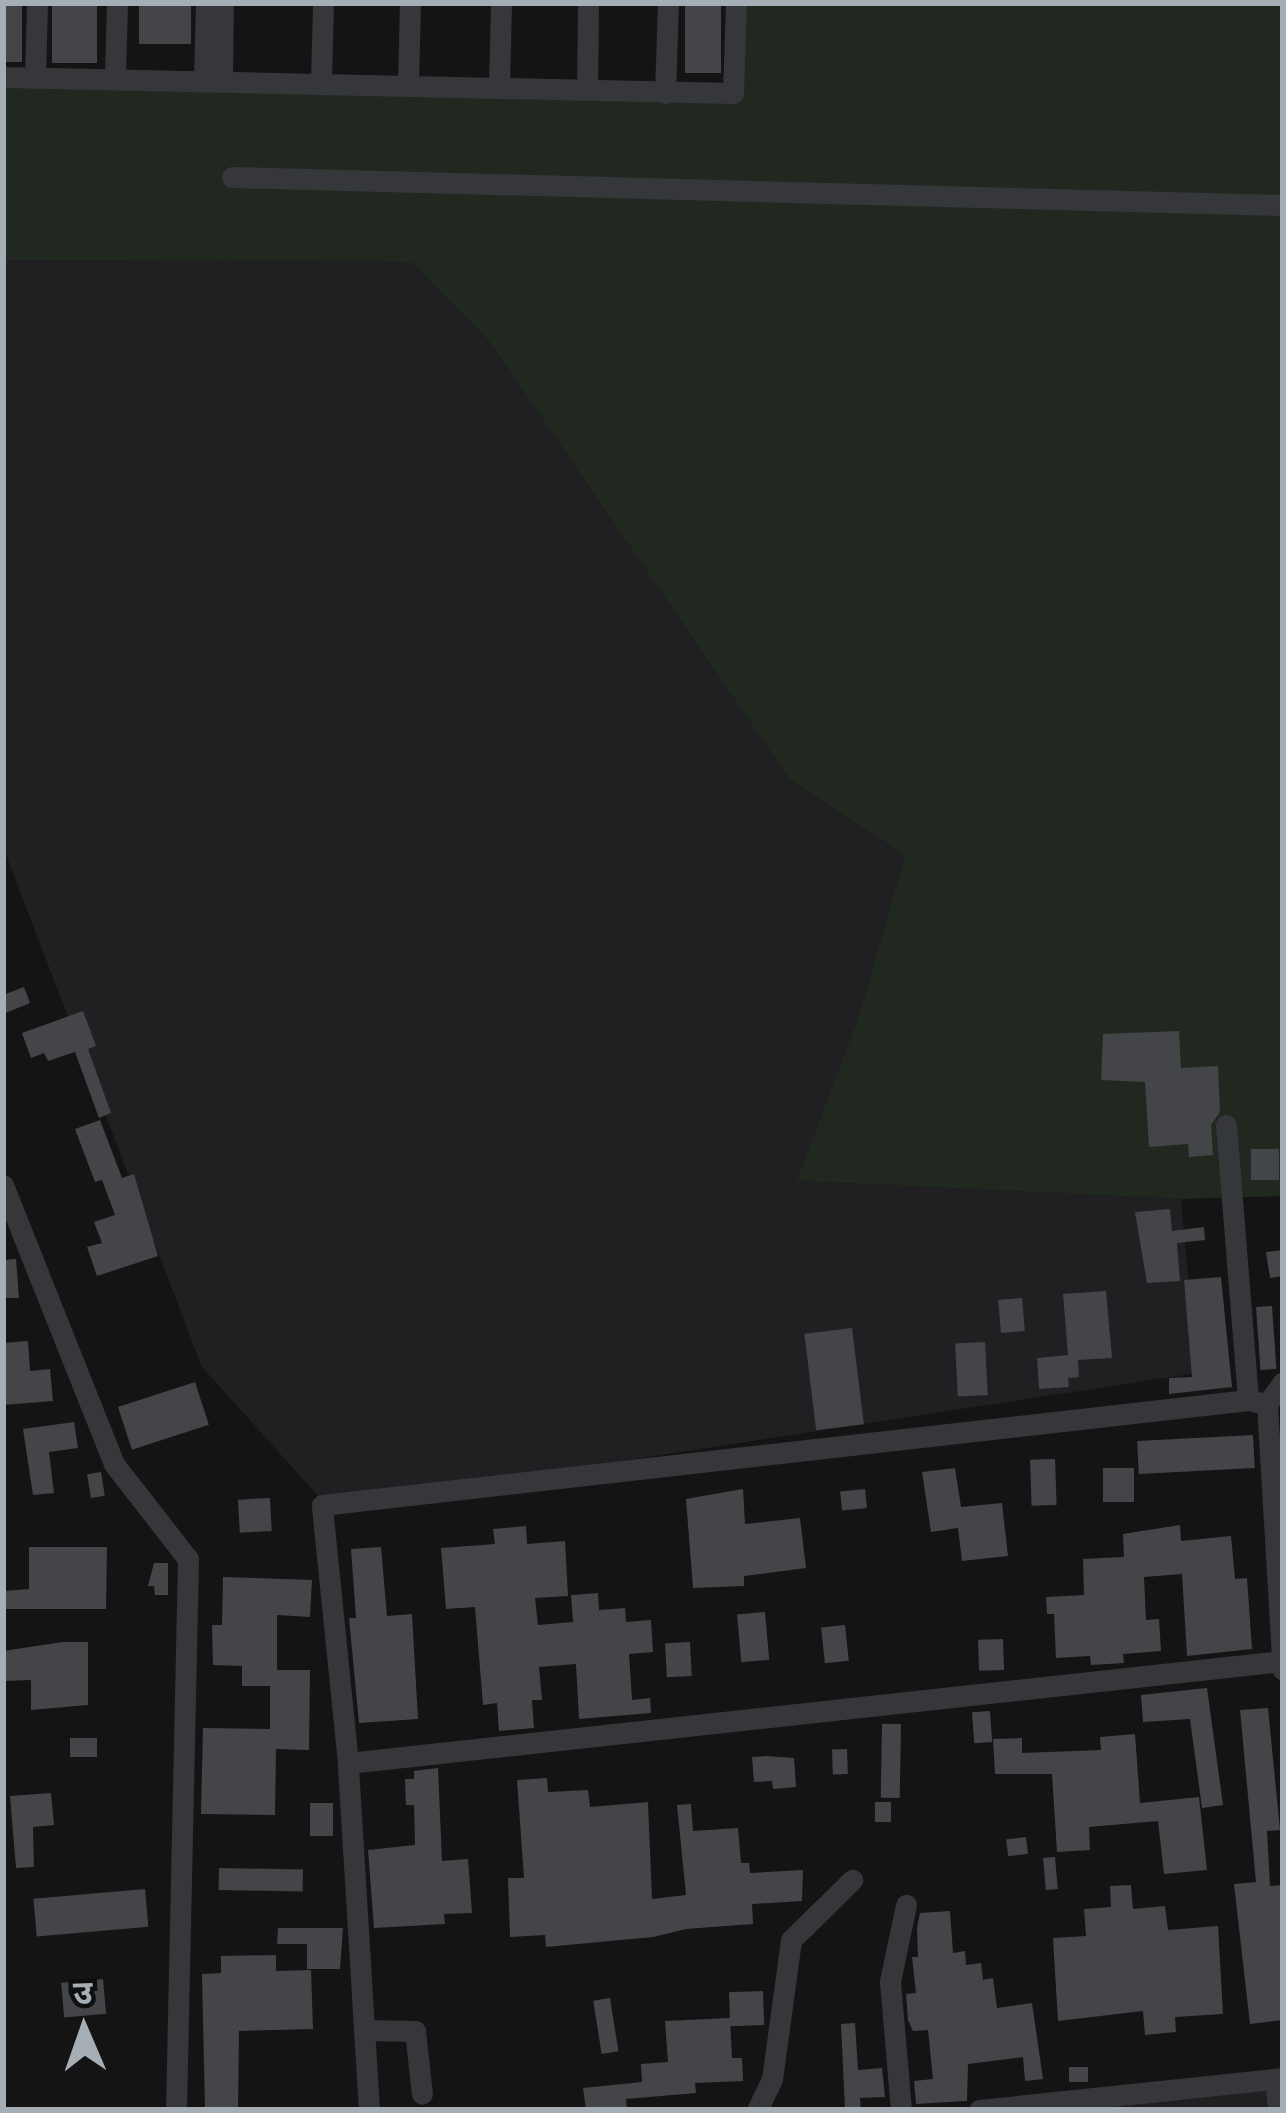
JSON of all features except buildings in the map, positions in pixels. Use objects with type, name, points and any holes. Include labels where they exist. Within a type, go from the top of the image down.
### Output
[{"type":"street","points":[[35,78],[37,3]]},
{"type":"street","points":[[115,77],[117,3]]},
{"type":"street","points":[[206,3],[213,79]]},
{"type":"street","points":[[213,79],[223,3]]},
{"type":"street","points":[[321,81],[323,3]]},
{"type":"street","points":[[408,84],[410,3]]},
{"type":"street","points":[[499,87],[500,3]]},
{"type":"street","points":[[587,90],[588,3]]},
{"type":"street","points":[[665,93],[668,3]]},
{"type":"street","points":[[3,77],[733,93],[736,3]]},
{"type":"street","points":[[232,177],[1283,205]]},
{"type":"street","points":[[348,1763],[1282,1664],[1226,1125]]},
{"type":"street","points":[[3,1185],[114,1464],[188,1559],[176,2110]]},
{"type":"street","points":[[369,2110],[348,1763],[322,1505],[1257,1402],[1283,1382]]},
{"type":"street","points":[[757,2110],[772,2078],[791,1940],[852,1880]]},
{"type":"street","points":[[901,2110],[890,1981],[907,1905]]},
{"type":"street","points":[[364,2030],[415,2031],[422,2093]]},
{"type":"street","points":[[979,2110],[1279,2078],[1278,2110]]},
{"type":"shaded area","points":[[744,3],[1283,3],[1283,1196],[1181,1199],[797,1181],[859,1016],[905,855],[789,779],[492,345],[412,262],[3,260],[3,80],[738,98]]},
{"type":"shaded area","points":[[3,260],[412,262],[492,345],[789,779],[905,855],[859,1016],[798,1181],[1181,1199],[1197,1373],[327,1506],[202,1367],[3,847]]},
{"type":"shaded area","points":[[1283,2079],[1283,2110],[969,2110]]}]
